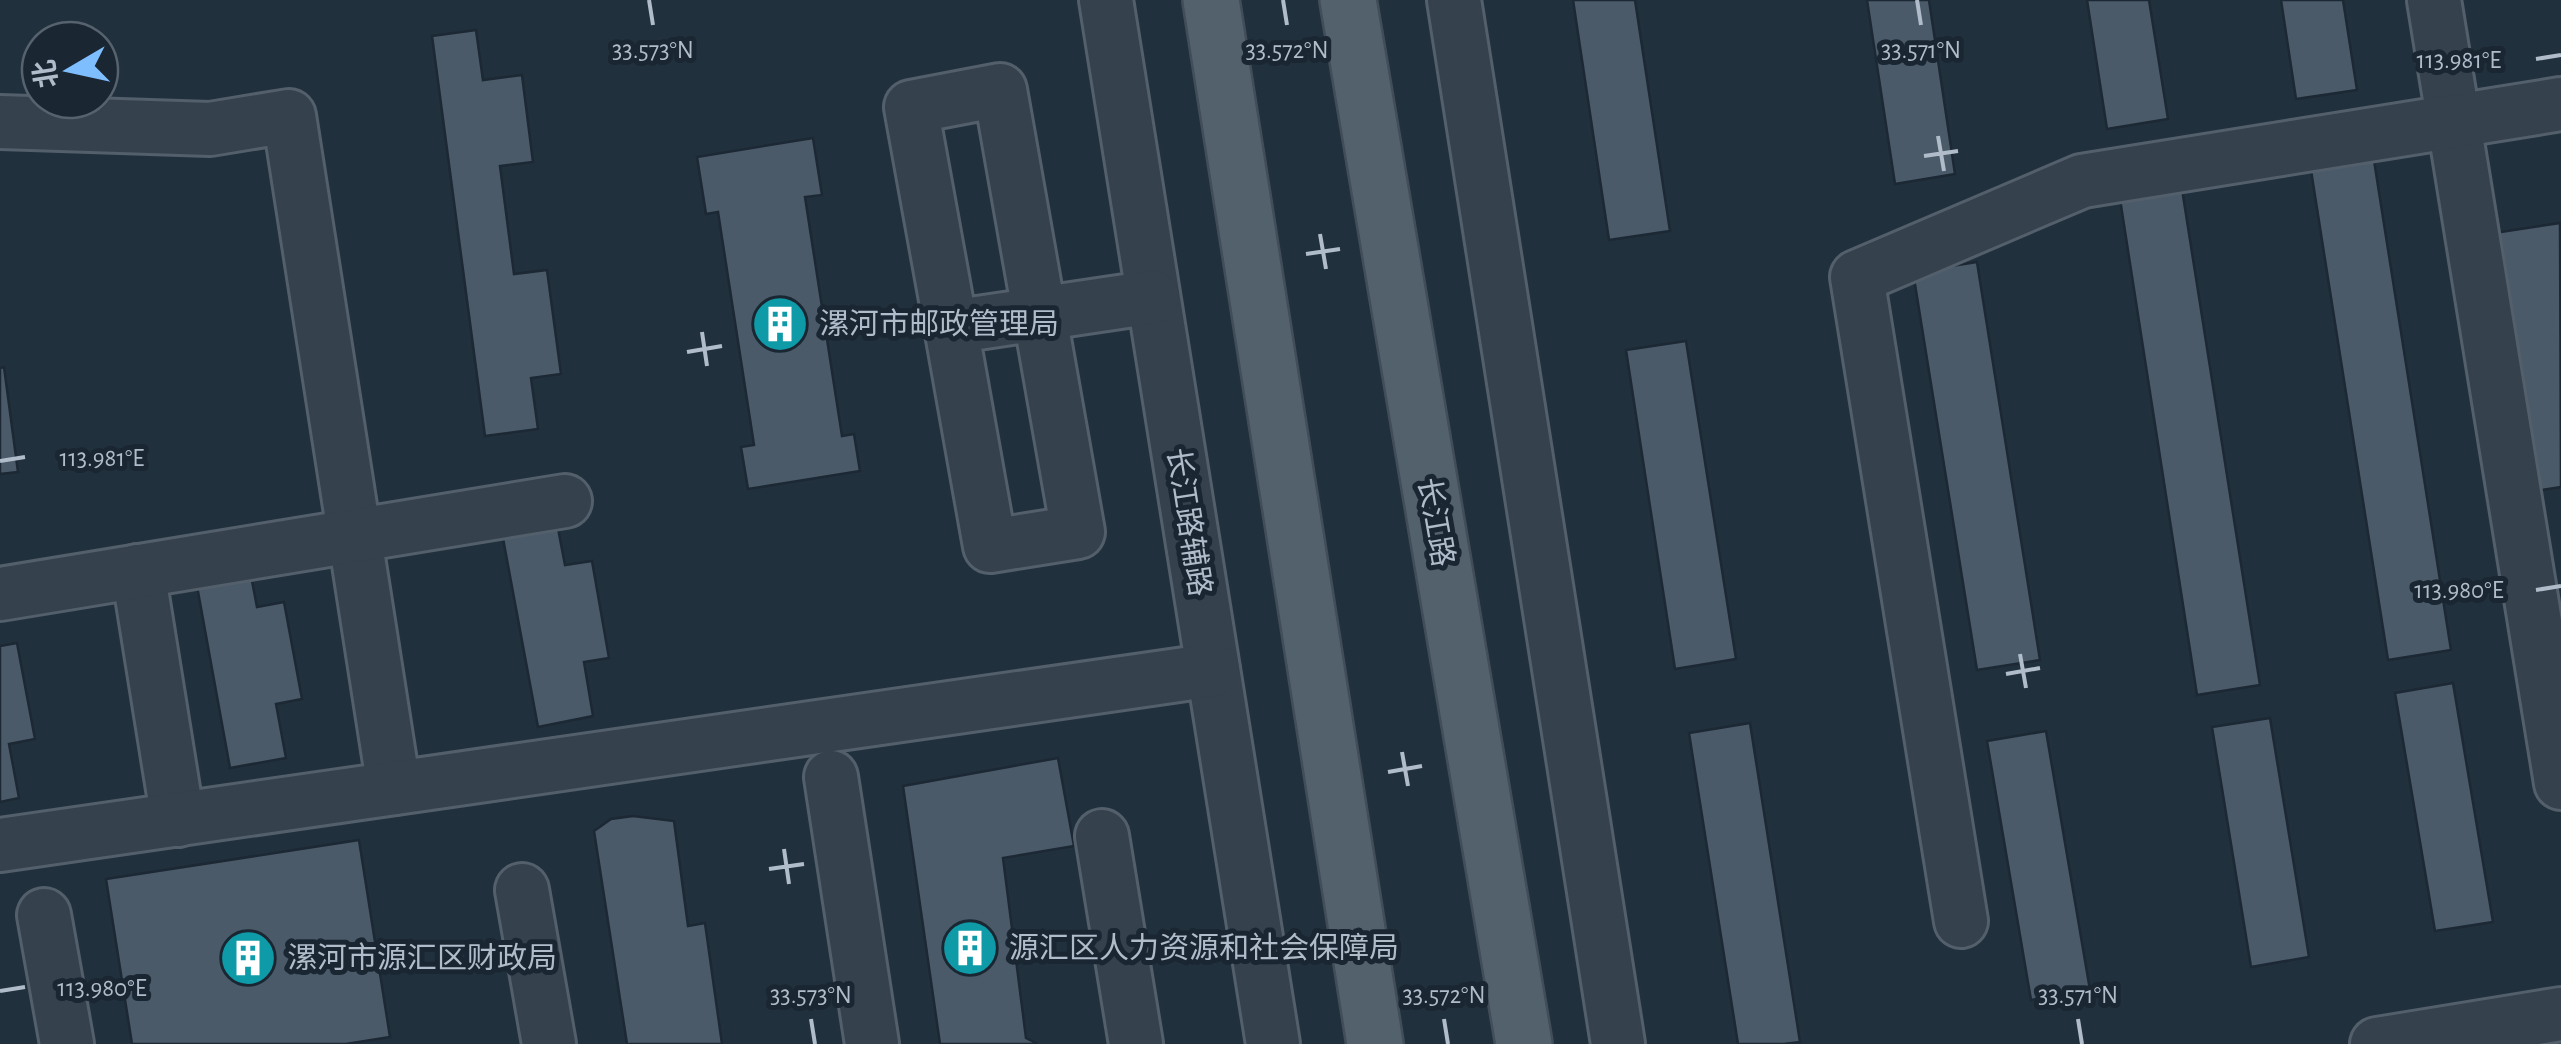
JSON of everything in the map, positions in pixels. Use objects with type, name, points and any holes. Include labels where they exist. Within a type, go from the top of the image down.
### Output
[{"type":"main road","points":[[1211,0],[1375,1044]]},
{"type":"main road","name":"长江路","points":[[1348,0],[1524,1044]]},
{"type":"street","name":"长江路辅路","points":[[1106,0],[1273,1044]]},
{"type":"street","points":[[1454,0],[1618,1044]]},
{"type":"street","points":[[2434,0],[2561,783]]},
{"type":"street","points":[[1000,90],[1078,532],[990,546],[951,327],[912,107],[1000,90]]},
{"type":"street","points":[[1960,920],[1857,276],[2082,181],[2561,104]]},
{"type":"street","points":[[0,122],[210,129],[289,116],[394,788]]},
{"type":"street","points":[[951,327],[1152,297]]},
{"type":"street","points":[[0,594],[565,501]]},
{"type":"street","points":[[138,571],[178,820]]},
{"type":"street","points":[[0,846],[1213,670]]},
{"type":"street","points":[[831,778],[872,1044]]},
{"type":"street","points":[[1102,836],[1136,1044]]},
{"type":"street","points":[[522,890],[549,1044]]},
{"type":"street","points":[[44,915],[67,1044]]},
{"type":"street","points":[[2377,1044],[2561,1014]]},
{"type":"building","points":[[1573,0],[1635,0],[1670,231],[1609,240]]},
{"type":"building","points":[[1867,0],[1929,0],[1955,174],[1895,184]]},
{"type":"building","points":[[2087,0],[2149,0],[2168,119],[2107,129]]},
{"type":"building","points":[[2281,0],[2343,0],[2357,90],[2296,99]]},
{"type":"building","points":[[476,30],[483,80],[522,75],[533,162],[500,166],[514,274],[547,270],[561,374],[531,378],[538,429],[485,436],[432,36]]},
{"type":"building","name":"漯河市邮政管理局","points":[[813,138],[822,195],[805,197],[842,436],[854,434],[860,471],[748,489],[741,447],[754,445],[718,212],[706,214],[697,157]]},
{"type":"building","points":[[2373,154],[2451,650],[2388,660],[2310,164]]},
{"type":"building","points":[[2182,189],[2260,685],[2197,695],[2120,199]]},
{"type":"building","points":[[2560,223],[2561,487],[2522,493],[2481,235]]},
{"type":"building","points":[[1977,262],[2040,660],[1977,670],[1913,272]]},
{"type":"building","points":[[1686,341],[1736,659],[1675,669],[1626,350]]},
{"type":"building","points":[[4,367],[18,472],[0,474],[0,368]]},
{"type":"building","points":[[557,523],[565,565],[592,561],[609,658],[584,662],[593,716],[538,727],[502,533]]},
{"type":"building","points":[[249,565],[257,607],[284,602],[302,699],[276,704],[286,758],[230,768],[195,575]]},
{"type":"building","points":[[17,643],[35,739],[9,744],[19,798],[0,802],[0,646]]},
{"type":"building","points":[[2453,683],[2493,922],[2435,931],[2395,693]]},
{"type":"building","points":[[2270,718],[2309,957],[2251,967],[2212,727]]},
{"type":"building","points":[[1750,723],[1800,1042],[1738,1044],[1689,733]]},
{"type":"building","points":[[2046,731],[2090,990],[2031,1000],[1987,741]]},
{"type":"building","name":"源汇区人力资源和社会保障局","points":[[1058,758],[1074,846],[1003,858],[1026,1038],[1038,1044],[940,1044],[903,786]]},
{"type":"building","points":[[633,816],[674,821],[688,926],[705,923],[722,1044],[627,1044],[594,831],[611,819]]},
{"type":"building","name":"漯河市源汇区财政局","points":[[359,840],[390,1037],[346,1044],[132,1044],[106,879]]},
{"type":"place","name":"漯河市邮政管理局","points":[[780,324]]},
{"type":"place","name":"源汇区人力资源和社会保障局","points":[[970,948]]},
{"type":"place","name":"漯河市源汇区财政局","points":[[248,958]]}]
